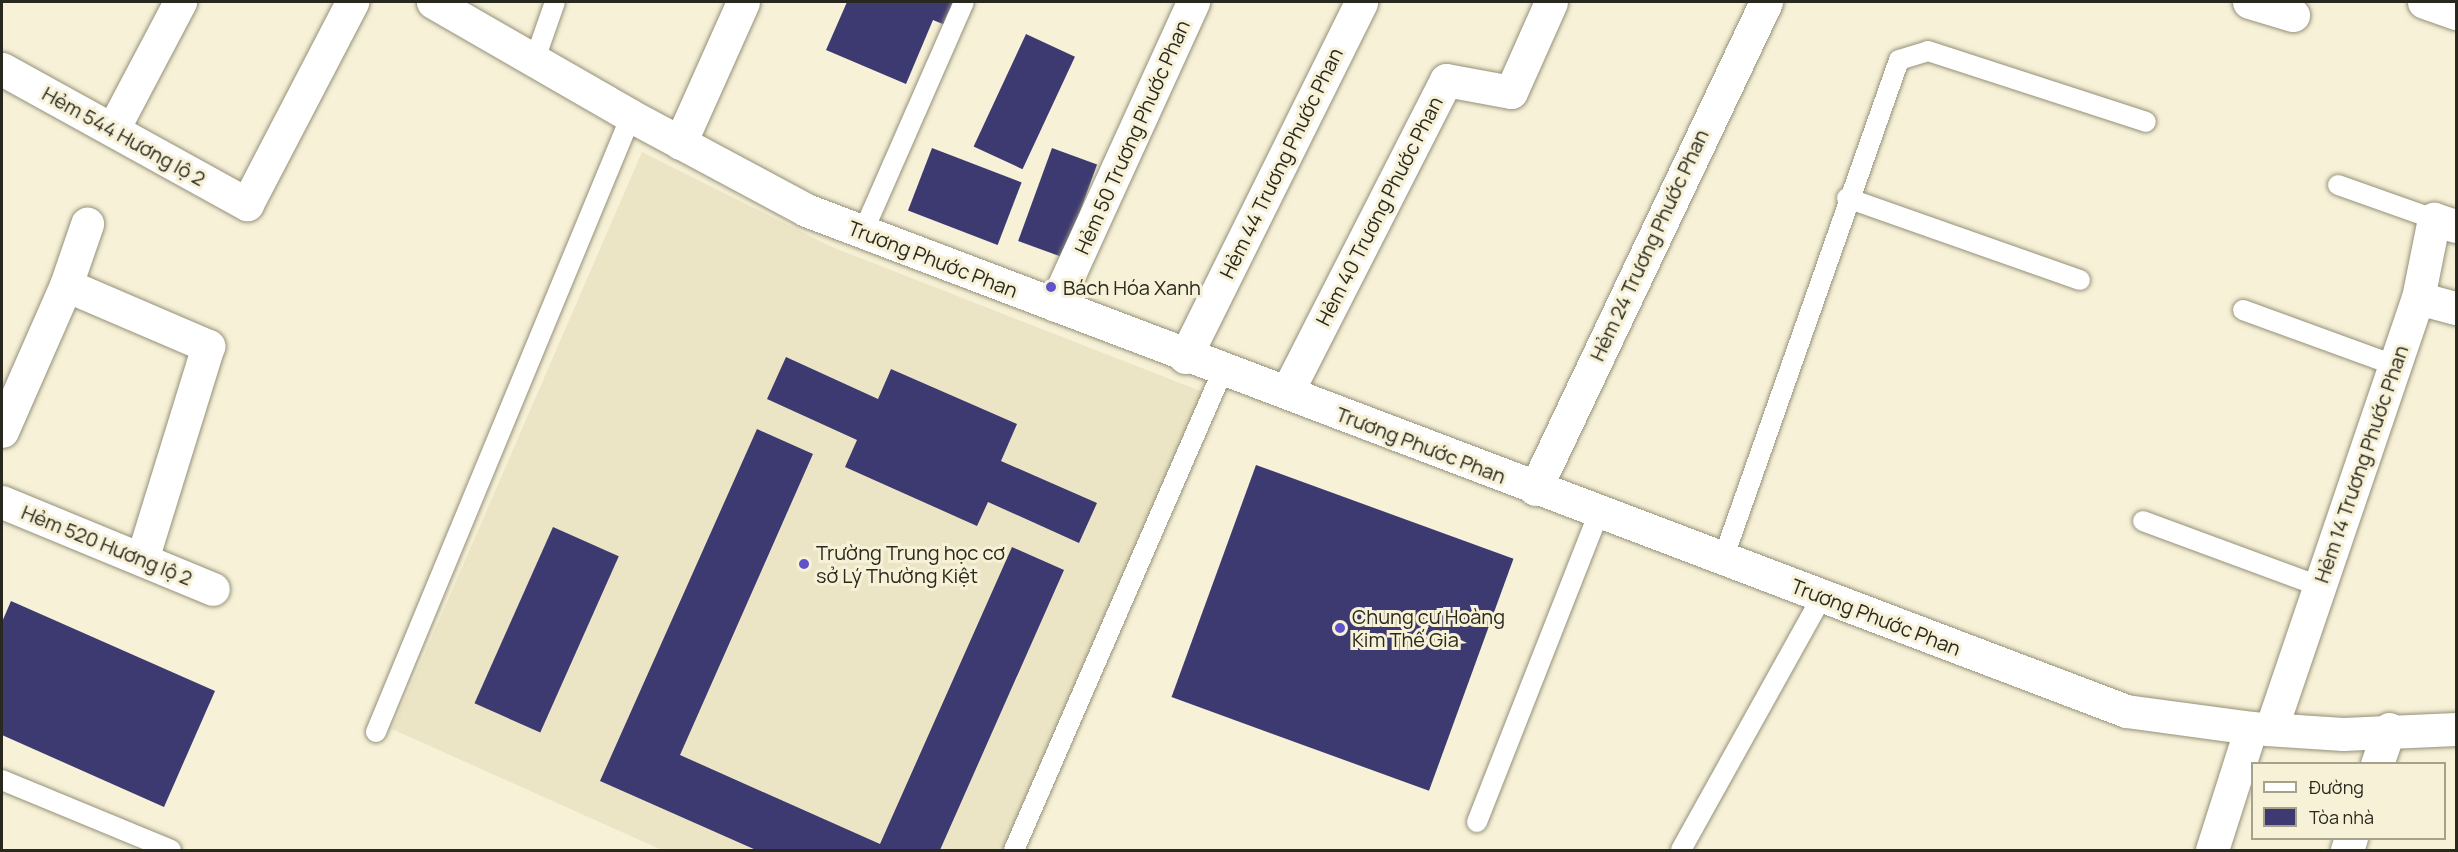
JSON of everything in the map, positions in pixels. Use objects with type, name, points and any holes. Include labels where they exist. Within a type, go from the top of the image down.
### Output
[{"type":"street","points":[[113,129],[180,2]]},
{"type":"street","name":"Hẻm 544 Hương lộ 2","points":[[2,69],[247,204],[352,2]]},
{"type":"street","name":"Trương Phước Phan","points":[[436,2],[631,116],[806,210],[1185,357],[1287,393],[1535,489],[2126,711],[2261,728],[2343,734],[2389,729],[2457,729]]},
{"type":"street","points":[[680,143],[743,2]]},
{"type":"street","name":"Hẻm 50 Trương Phước Phan","points":[[1055,306],[1193,2]]},
{"type":"street","name":"Hẻm 44 Trương Phước Phan","points":[[1185,357],[1360,2]]},
{"type":"street","name":"Hẻm 40 Trương Phước Phan","points":[[1287,393],[1446,80],[1511,92],[1551,2]]},
{"type":"street","name":"Hẻm 24 Trương Phước Phan","points":[[1535,489],[1766,2]]},
{"type":"street","points":[[2249,2],[2294,15]]},
{"type":"street","points":[[2424,2],[2457,12]]},
{"type":"street","name":"Hẻm 14 Trương Phước Phan","points":[[2212,850],[2319,586],[2445,222]]},
{"type":"street","points":[[2,431],[66,285],[87,224]]},
{"type":"street","points":[[66,285],[208,346],[141,559]]},
{"type":"street","points":[[2418,298],[2457,308]]},
{"type":"street","name":"Hẻm 520 Hương lộ 2","points":[[2,502],[213,589]]},
{"type":"street","points":[[2378,762],[2389,729]]},
{"type":"lane","points":[[536,59],[555,2]]},
{"type":"lane","points":[[863,232],[964,2]]},
{"type":"lane","points":[[1723,559],[1847,198],[1899,60],[1928,51],[2146,122]]},
{"type":"lane","points":[[376,732],[631,116]]},
{"type":"lane","points":[[2338,185],[2445,222]]},
{"type":"lane","points":[[1847,198],[2080,280]]},
{"type":"lane","points":[[2243,310],[2394,365]]},
{"type":"lane","points":[[1014,850],[1223,370]]},
{"type":"lane","points":[[1477,822],[1599,513]]},
{"type":"lane","points":[[2143,521],[2319,586]]},
{"type":"lane","points":[[1681,850],[1822,597]]},
{"type":"lane","points":[[2,780],[171,850]]},
{"type":"shaded area","name":"Trường Trung học cơ sở Lý Thường Kiệt","points":[[642,152],[832,247],[1221,399],[1012,850],[662,850],[392,729]]},
{"type":"building","points":[[847,2],[955,2],[945,25],[933,20],[906,84],[826,50]]},
{"type":"building","points":[[1026,34],[1075,57],[1023,169],[974,146]]},
{"type":"building","points":[[932,148],[1022,182],[998,245],[908,211]]},
{"type":"building","points":[[1052,148],[1097,164],[1063,257],[1018,241]]},
{"type":"building","points":[[786,357],[878,399],[891,369],[1017,424],[1001,461],[1097,503],[1079,543],[988,502],[977,526],[845,467],[857,440],[767,399]]},
{"type":"building","points":[[757,429],[813,454],[680,755],[880,844],[1012,547],[1064,570],[940,850],[756,850],[600,781]]},
{"type":"building","name":"Chung cư Hoàng Kim Thế Gia","points":[[1256,465],[1513,559],[1429,791],[1172,697]]},
{"type":"building","points":[[553,527],[619,556],[540,733],[474,703]]},
{"type":"building","points":[[11,601],[215,691],[164,807],[2,735],[2,622]]},
{"type":"place","name":"Bách Hóa Xanh","points":[[1051,287]]},
{"type":"place","name":"Trường Trung học cơ sở Lý Thường Kiệt","points":[[804,564]]},
{"type":"place","name":"Chung cư Hoàng Kim Thế Gia","points":[[1340,628]]}]
